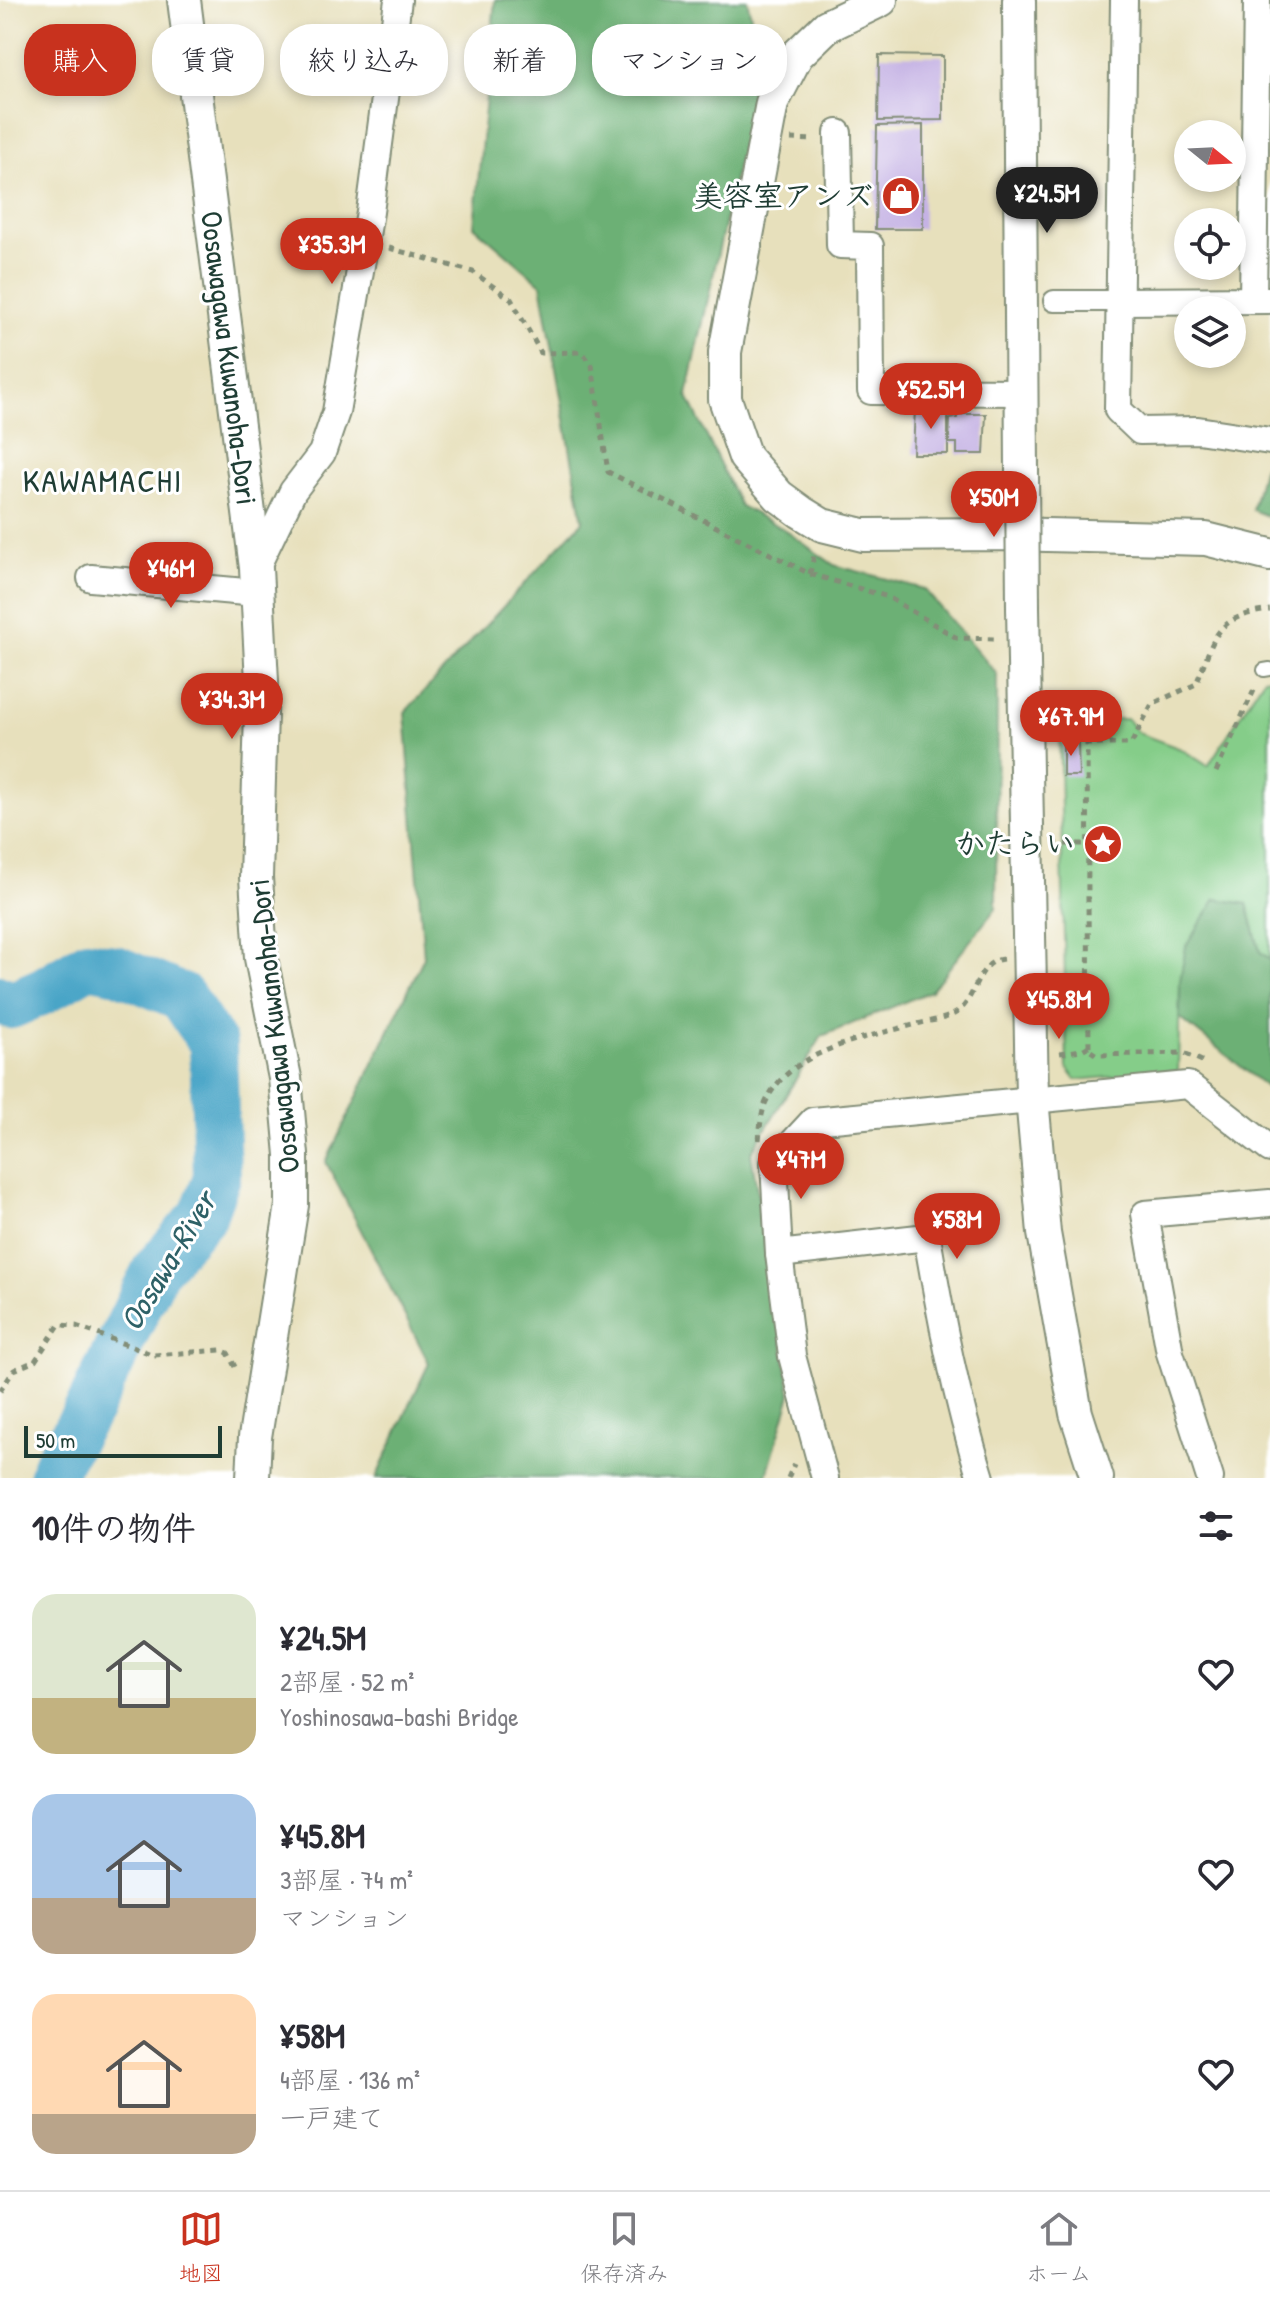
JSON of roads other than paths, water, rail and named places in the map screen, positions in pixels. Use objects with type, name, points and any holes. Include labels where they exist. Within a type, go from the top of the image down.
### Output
[{"type":"street","name":"Oosawagawa Kuwanoha-Dori","points":[[184,0],[256,580],[262,681],[256,877],[261,958],[285,1078],[292,1155],[292,1205],[255,1437],[253,1478]]},
{"type":"street","points":[[91,578],[256,580],[293,491],[322,453],[336,412],[365,241],[398,0]]},
{"type":"street","points":[[881,0],[827,26],[797,55],[772,103],[725,352],[725,399],[745,457],[779,496],[801,512],[822,525],[863,535],[1004,534],[1206,539],[1270,555]]},
{"type":"street","points":[[1019,0],[1020,392],[1032,1098],[1044,1233],[1076,1413],[1097,1478]]},
{"type":"street","points":[[1124,0],[1118,410],[1140,431],[1198,430],[1270,441]]},
{"type":"street","points":[[1054,301],[1261,300],[1257,0]]},
{"type":"street","points":[[838,133],[840,245],[870,246],[871,391],[1020,392]]},
{"type":"street","points":[[825,1478],[792,1356],[779,1254],[774,1163],[813,1121],[1188,1085],[1270,1149]]},
{"type":"street","points":[[1210,1478],[1170,1353],[1145,1214],[1270,1203]]},
{"type":"street","points":[[779,1254],[927,1237],[962,1418],[981,1478]]},
{"type":"waterway","name":"Oosawa-River","points":[[0,999],[11,1005],[43,991],[88,964],[118,970],[182,997],[213,1044],[217,1177],[203,1215],[156,1269],[52,1478]]},
{"type":"place","name":"美容室アンズ","points":[[901,196]]},
{"type":"place","name":"かたらい","points":[[1103,844]]},
{"type":"district","name":"KAWAMACHI","points":[[103,481]]}]
